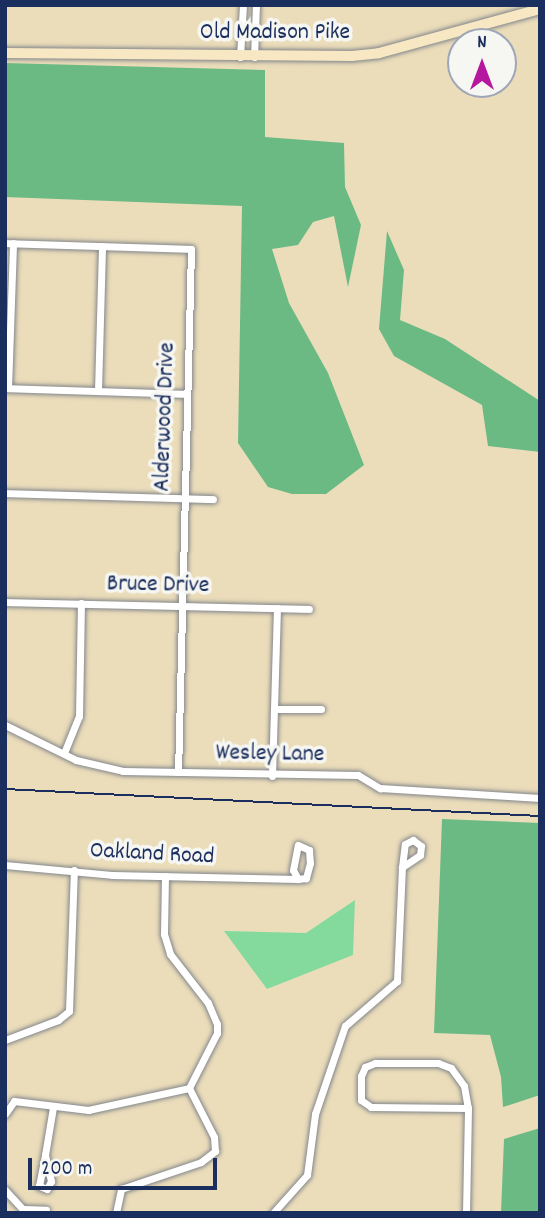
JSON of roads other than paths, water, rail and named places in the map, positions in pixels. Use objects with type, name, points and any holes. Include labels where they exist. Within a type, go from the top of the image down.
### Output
[{"type":"main road","name":"Old Madison Pike","points":[[5,53],[240,57],[379,53],[540,9]]},
{"type":"street","points":[[240,57],[243,5]]},
{"type":"street","points":[[254,57],[256,5]]},
{"type":"street","points":[[9,243],[7,388],[186,394]]},
{"type":"street","name":"Alderwood Drive","points":[[9,243],[191,249],[182,498],[178,772]]},
{"type":"street","points":[[98,391],[102,246]]},
{"type":"street","points":[[5,493],[213,499]]},
{"type":"street","name":"Bruce Drive","points":[[5,602],[309,609]]},
{"type":"street","points":[[64,754],[79,716],[81,603]]},
{"type":"street","points":[[272,776],[277,608]]},
{"type":"street","points":[[276,709],[321,709]]},
{"type":"street","name":"Wesley Lane","points":[[5,725],[64,754],[123,771],[272,776],[358,775],[380,788],[540,799]]},
{"type":"street","name":"Oakland Road","points":[[5,864],[164,876],[298,879]]},
{"type":"street","points":[[273,1213],[307,1175],[315,1114],[345,1026],[397,981],[402,867]]},
{"type":"street","points":[[5,1040],[58,1020],[69,1010],[74,870]]},
{"type":"street","points":[[164,876],[164,934],[170,954],[208,1003],[217,1024],[217,1033],[189,1088]]},
{"type":"street","points":[[466,1213],[468,1108],[458,1075],[438,1063],[374,1063],[365,1067],[361,1076],[361,1100],[371,1107],[468,1108]]},
{"type":"street","points":[[5,1114],[14,1101],[53,1107],[96,1109],[189,1088]]},
{"type":"street","points":[[116,1213],[121,1189],[201,1162],[215,1151],[214,1137],[189,1088]]},
{"type":"street","points":[[45,1155],[53,1107]]},
{"type":"street","points":[[5,1190],[23,1209],[46,1210]]},
{"type":"railway","points":[[5,789],[540,816]]}]
